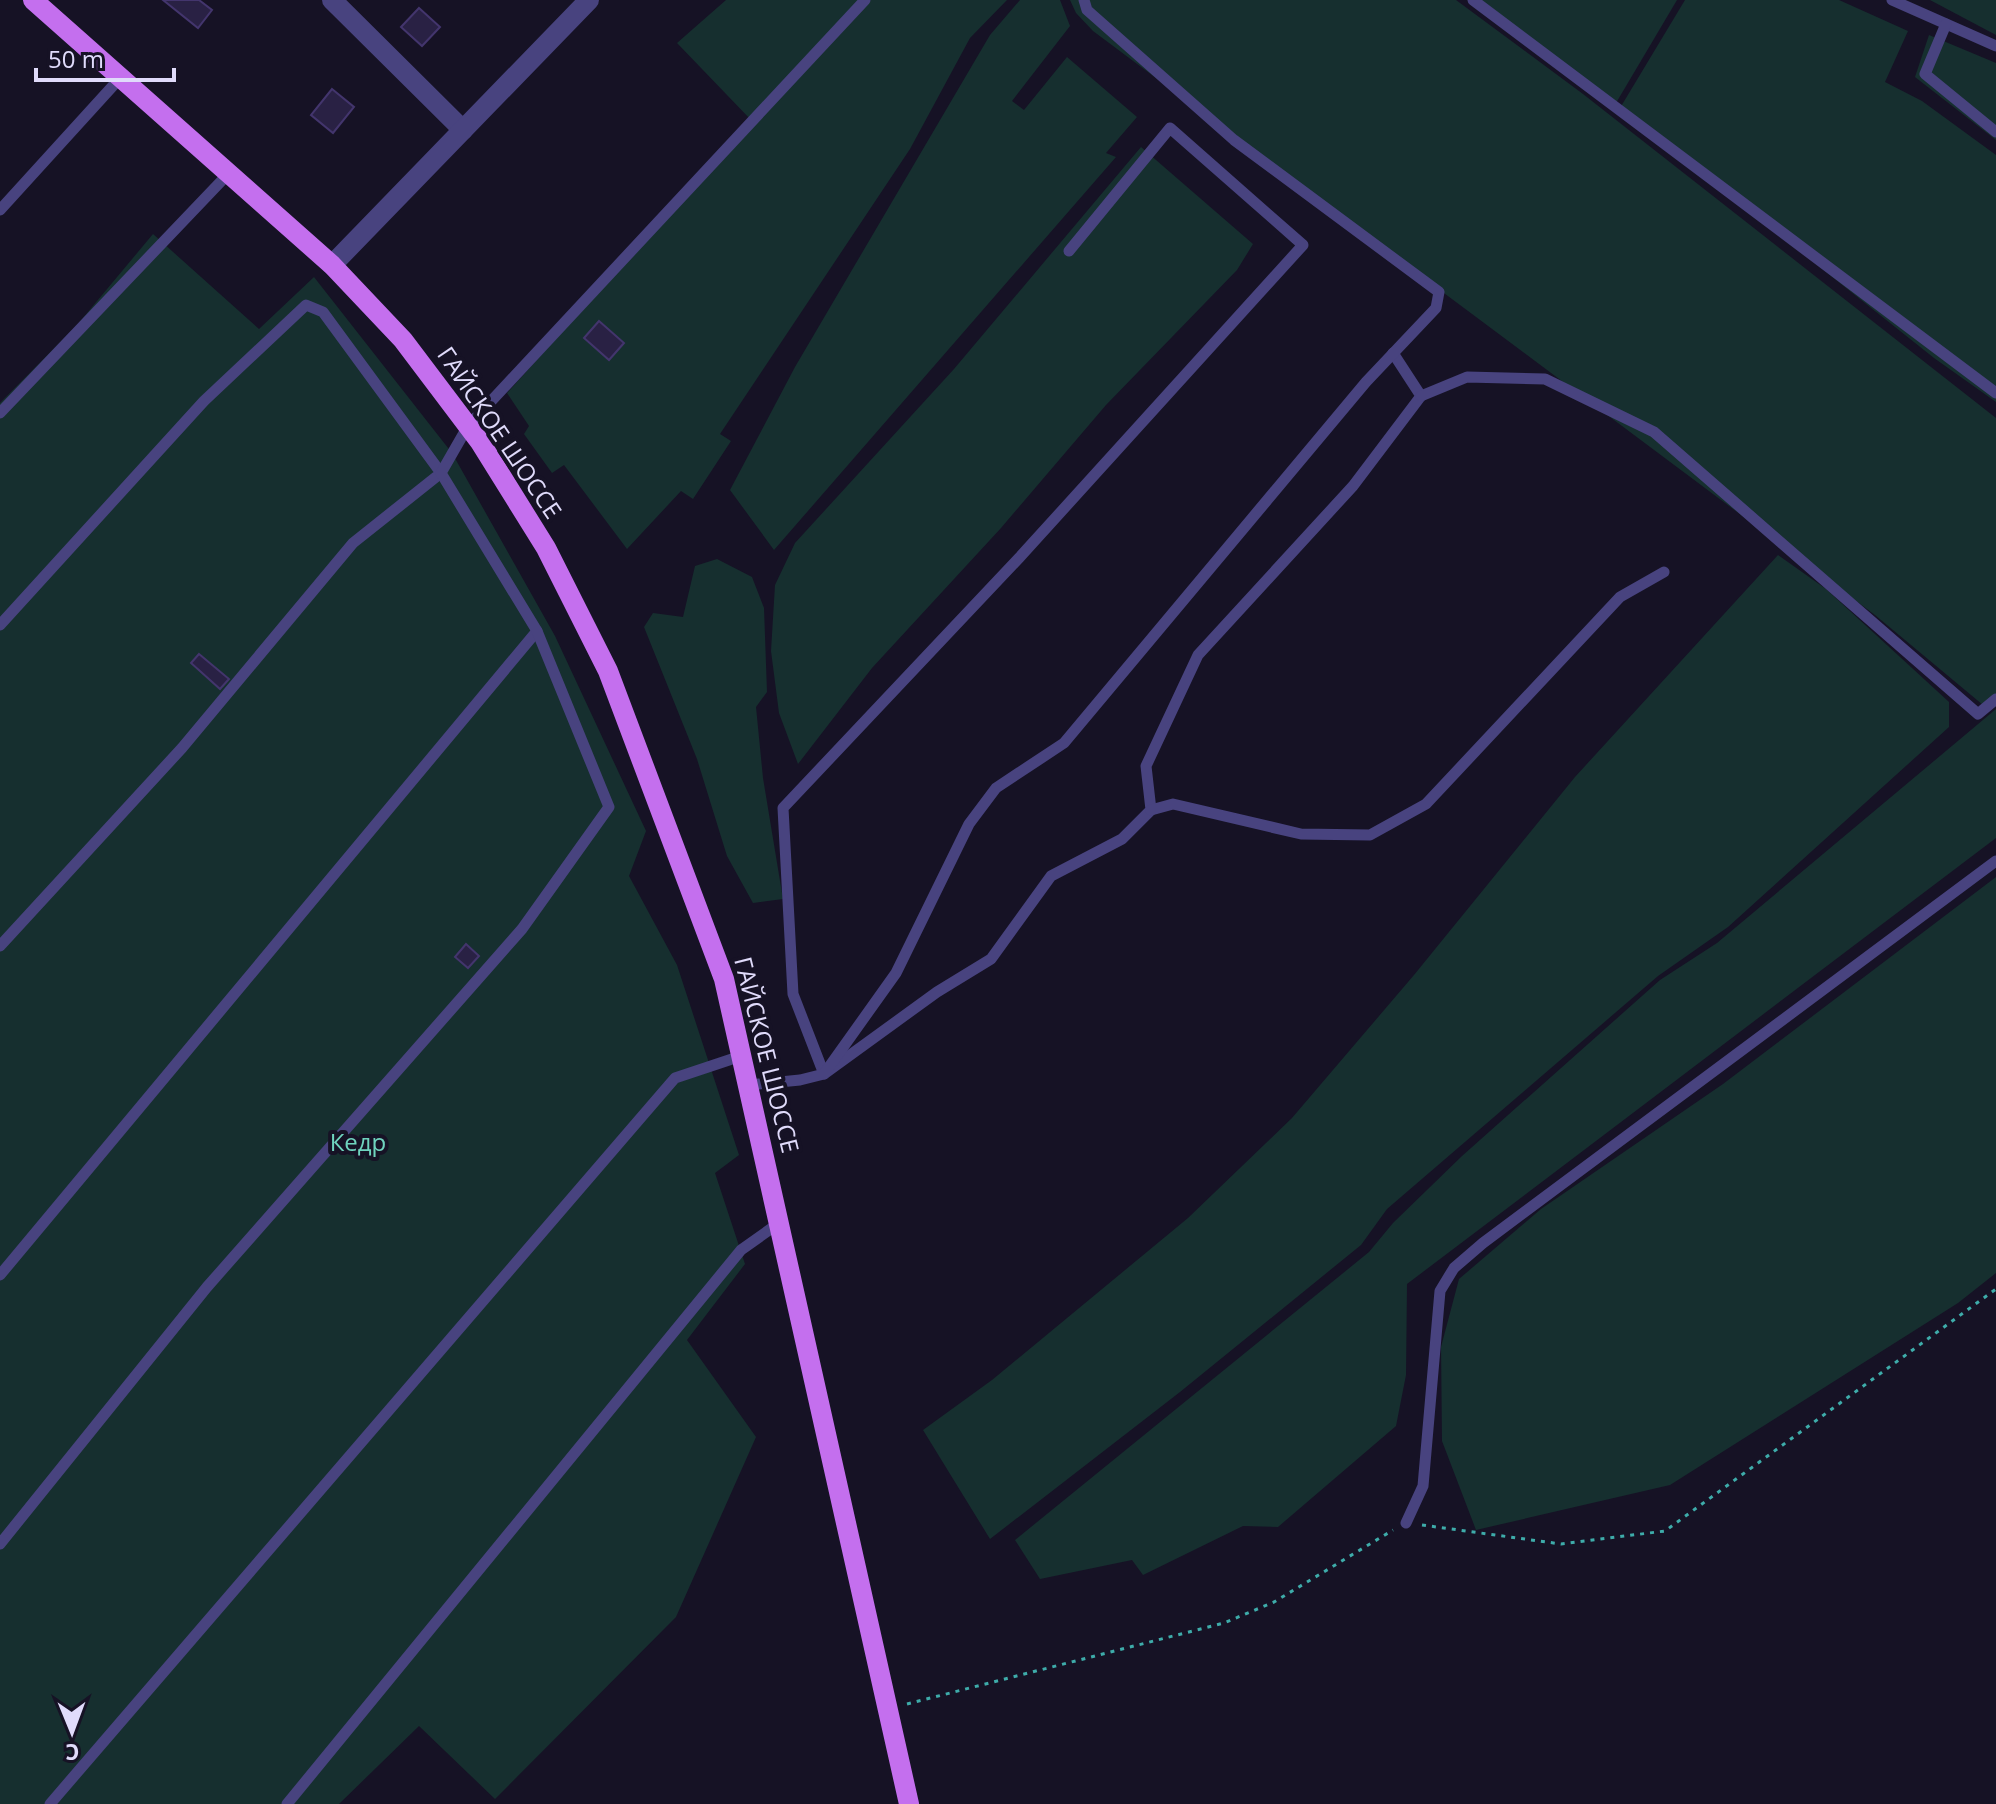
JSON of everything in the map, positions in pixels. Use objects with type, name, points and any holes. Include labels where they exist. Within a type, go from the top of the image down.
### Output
[{"type":"main road","name":"ГАЙСКОЕ ШОССЕ","points":[[33,0],[332,265],[403,340],[468,426],[546,548],[608,671],[724,979],[909,1804]]},
{"type":"street","points":[[332,0],[463,130]]},
{"type":"street","points":[[332,265],[589,0]]},
{"type":"lane","points":[[0,946],[182,748],[353,543],[441,473],[468,426],[865,0]]},
{"type":"lane","points":[[824,1074],[896,973],[969,824],[996,788],[1064,743],[1366,382],[1436,308],[1439,292],[1234,140],[1087,10],[1084,0]]},
{"type":"lane","points":[[1473,0],[1996,393]]},
{"type":"lane","points":[[1892,0],[1996,46]]},
{"type":"lane","points":[[1946,24],[1925,74],[1996,132]]},
{"type":"lane","points":[[0,210],[121,77]]},
{"type":"lane","points":[[824,1074],[793,994],[783,808],[1019,558],[1303,245],[1170,128],[1069,251]]},
{"type":"lane","points":[[0,413],[229,173]]},
{"type":"lane","points":[[0,625],[204,401],[306,305],[323,312],[441,473],[537,631],[609,807],[522,929],[207,1287],[0,1544]]},
{"type":"lane","points":[[1393,353],[1421,396]]},
{"type":"lane","points":[[1151,810],[1146,766],[1198,655],[1353,486],[1421,396],[1467,377],[1545,379],[1654,432],[1978,714],[1996,699]]},
{"type":"lane","points":[[748,1085],[800,1080],[824,1074],[937,992],[991,959],[1051,876],[1122,839],[1151,810],[1173,804],[1301,834],[1370,835],[1426,804],[1620,597],[1664,572]]},
{"type":"lane","points":[[0,1275],[537,631]]},
{"type":"lane","points":[[1406,1523],[1423,1486],[1440,1291],[1454,1268],[1996,861]]},
{"type":"lane","points":[[50,1804],[675,1078],[741,1056]]},
{"type":"lane","points":[[287,1804],[741,1250],[779,1223]]},
{"type":"path","points":[[888,1709],[1224,1623],[1274,1602],[1406,1523],[1561,1544],[1665,1531],[1996,1289]]},
{"type":"green space","points":[[726,0],[1007,0],[970,38],[910,149],[720,434],[731,441],[693,499],[681,491],[627,549],[564,465],[552,473],[524,434],[529,426],[507,393],[752,121],[677,43]]},
{"type":"green space","points":[[1020,0],[1060,0],[1070,26],[1012,101],[1024,110],[1067,57],[1137,117],[1106,153],[1116,157],[774,550],[730,490],[795,367],[990,35]]},
{"type":"green space","points":[[1070,0],[1456,0],[1583,94],[1996,418],[1996,695],[1983,705],[1875,615],[1093,31],[1076,13]]},
{"type":"green space","points":[[1481,0],[1677,0],[1616,103]]},
{"type":"green space","points":[[1685,0],[1839,0],[1908,31],[1885,82],[1922,101],[1996,155],[1996,402],[1934,358],[1620,108]]},
{"type":"green space","points":[[1930,0],[1996,0],[1996,35]]},
{"type":"green space","points":[[1929,35],[1996,63],[1996,140],[1915,77]]},
{"type":"green space","points":[[1141,147],[1253,244],[1237,270],[1106,405],[1001,528],[872,668],[798,764],[779,713],[771,651],[775,585],[795,543],[954,369]]},
{"type":"green space","name":"Кедр","points":[[153,234],[259,329],[314,277],[452,453],[555,636],[646,831],[629,876],[677,965],[739,1155],[715,1173],[745,1264],[687,1340],[756,1437],[676,1617],[495,1799],[419,1726],[339,1804],[0,1804],[0,403],[77,325]]},
{"type":"green space","points":[[1778,555],[1826,589],[1949,702],[1949,727],[1728,927],[1658,976],[1387,1209],[1361,1245],[1180,1392],[990,1539],[923,1430],[992,1380],[1188,1218],[1292,1118],[1414,975],[1575,777]]},
{"type":"green space","points":[[717,559],[752,577],[764,608],[767,692],[756,707],[763,778],[783,899],[753,903],[727,856],[697,759],[644,627],[653,613],[683,617],[695,566]]},
{"type":"green space","points":[[1996,709],[1996,838],[1407,1284],[1406,1375],[1396,1426],[1278,1527],[1243,1526],[1143,1575],[1132,1560],[1040,1579],[1015,1540],[1369,1252],[1393,1223],[1462,1156],[1660,980],[1717,943]]},
{"type":"green space","points":[[1996,877],[1996,1273],[1958,1303],[1670,1485],[1476,1530],[1442,1441],[1441,1347],[1459,1279],[1541,1209],[1723,1084]]},
{"type":"building","points":[[163,0],[199,0],[212,10],[198,28]]},
{"type":"building","points":[[419,8],[440,27],[422,46],[401,27]]},
{"type":"building","points":[[332,89],[354,107],[333,133],[311,115]]},
{"type":"building","points":[[599,321],[624,343],[609,360],[584,338]]},
{"type":"building","points":[[199,654],[229,679],[220,689],[191,663]]},
{"type":"building","points":[[466,944],[479,956],[468,968],[455,957]]}]
